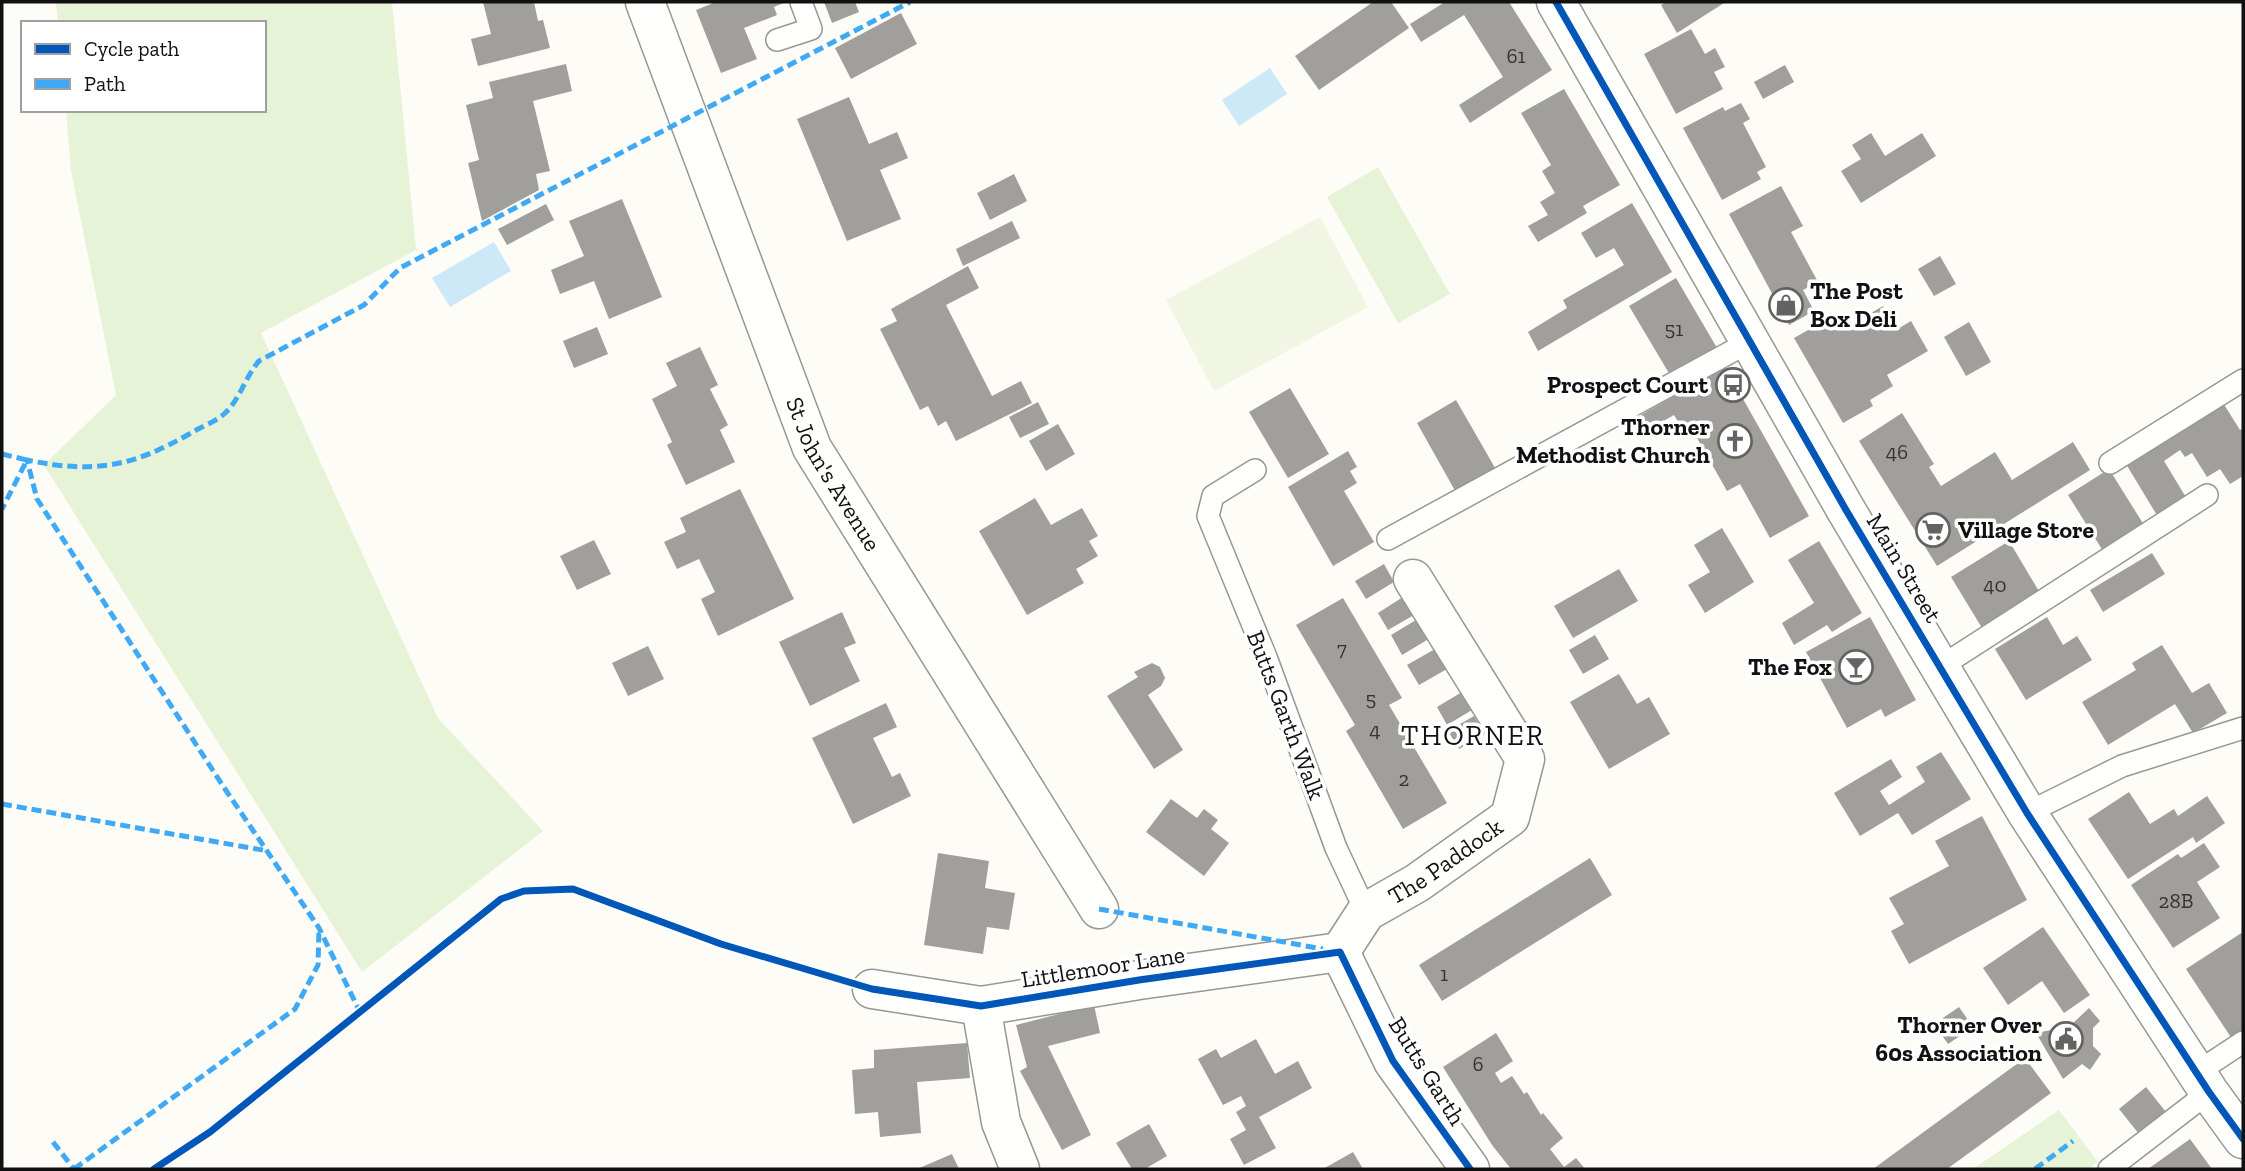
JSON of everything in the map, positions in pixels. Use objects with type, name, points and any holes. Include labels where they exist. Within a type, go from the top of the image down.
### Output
[{"type":"street","name":"St John's Avenue","points":[[645,2],[691,132],[812,448],[1099,909]]},
{"type":"street","name":"Main Street","points":[[1556,2],[1749,342],[2027,813],[2203,1083],[2243,1139]]},
{"type":"street","name":"The Paddock","points":[[1340,952],[1366,912],[1417,883],[1510,817],[1525,759],[1413,579]]},
{"type":"street","name":"Littlemoor Lane","points":[[872,989],[981,1006],[1139,980],[1340,952]]},
{"type":"street","name":"Butts Garth","points":[[1340,952],[1393,1061],[1470,1169]]},
{"type":"street","points":[[981,1006],[1000,1122],[1020,1169]]},
{"type":"lane","points":[[777,40],[811,29],[801,2]]},
{"type":"lane","points":[[1388,539],[1749,342]]},
{"type":"lane","points":[[2110,463],[2243,380]]},
{"type":"lane","name":"Butts Garth Walk","points":[[1255,470],[1213,496],[1208,516],[1266,657],[1336,848],[1366,912]]},
{"type":"lane","points":[[1940,667],[2207,495]]},
{"type":"lane","points":[[2027,813],[2122,766],[2243,728]]},
{"type":"lane","points":[[2109,1169],[2203,1083],[2243,1042]]},
{"type":"green space","points":[[56,2],[392,2],[416,250],[261,333],[438,718],[543,831],[362,972],[44,465],[116,395],[71,171],[66,112],[266,112],[266,21],[58,21]]},
{"type":"green space","points":[[1378,167],[1450,294],[1398,323],[1327,197]]},
{"type":"green space","points":[[1320,217],[1368,307],[1214,391],[1166,300]]},
{"type":"green space","points":[[2059,1110],[2098,1162],[2089,1169],[1973,1169]]},
{"type":"water","points":[[1270,68],[1287,94],[1239,126],[1222,100]]},
{"type":"water","points":[[494,242],[511,271],[450,307],[432,278]]},
{"type":"building","points":[[483,2],[534,2],[538,21],[543,20],[550,48],[478,66],[471,39],[491,34]]},
{"type":"building","points":[[716,2],[786,2],[774,7],[777,15],[744,28],[757,59],[721,73],[696,10]]},
{"type":"building","points":[[824,2],[855,2],[859,12],[832,23]]},
{"type":"building","points":[[1373,2],[1391,2],[1409,28],[1319,90],[1295,56]]},
{"type":"building","points":[[1445,2],[1509,2],[1552,70],[1470,123],[1459,105],[1503,77],[1464,15],[1421,42],[1410,24]]},
{"type":"building","points":[[1666,2],[1724,3],[1677,33],[1661,5]]},
{"type":"building","points":[[901,13],[917,44],[851,79],[835,48]]},
{"type":"building","points":[[1691,29],[1705,54],[1715,48],[1725,67],[1714,72],[1723,89],[1676,114],[1644,54]]},
{"type":"building","points":[[566,64],[572,91],[533,101],[550,171],[536,174],[539,190],[482,221],[468,163],[479,160],[466,105],[493,98],[489,82]]},
{"type":"building","points":[[1785,65],[1794,82],[1763,99],[1754,82]]},
{"type":"building","points":[[1564,89],[1620,185],[1583,206],[1587,213],[1538,242],[1528,226],[1548,215],[1540,202],[1555,193],[1542,171],[1551,165],[1521,113]]},
{"type":"building","points":[[849,97],[869,144],[897,132],[908,158],[880,170],[901,219],[847,241],[797,119]]},
{"type":"building","points":[[1741,103],[1750,119],[1743,123],[1766,167],[1757,172],[1761,179],[1722,200],[1683,128],[1723,107],[1725,111]]},
{"type":"building","points":[[1871,133],[1885,156],[1922,133],[1936,156],[1861,203],[1841,171],[1861,159],[1852,145]]},
{"type":"building","points":[[1014,174],[1027,201],[990,220],[977,193]]},
{"type":"building","points":[[1781,186],[1803,226],[1791,232],[1818,282],[1803,290],[1814,311],[1789,325],[1729,214]]},
{"type":"building","points":[[622,199],[662,297],[609,319],[594,281],[560,294],[551,270],[584,256],[569,221]]},
{"type":"building","points":[[1632,203],[1672,272],[1538,351],[1528,332],[1567,308],[1563,300],[1624,265],[1614,248],[1596,258],[1581,233]]},
{"type":"building","points":[[546,204],[554,220],[507,245],[498,229]]},
{"type":"building","points":[[1012,221],[1020,238],[963,266],[956,249]]},
{"type":"building","points":[[1940,256],[1956,284],[1934,296],[1918,269]]},
{"type":"building","points":[[968,266],[979,288],[946,305],[992,396],[1021,381],[1032,403],[956,441],[946,421],[938,426],[928,406],[920,410],[880,329],[897,321],[891,309]]},
{"type":"building","points":[[1676,278],[1720,353],[1673,380],[1629,306]]},
{"type":"building","points":[[1883,306],[1896,330],[1911,321],[1928,351],[1887,375],[1893,386],[1870,400],[1873,406],[1843,423],[1794,338],[1838,313],[1847,327]]},
{"type":"building","points":[[1969,322],[1991,362],[1966,376],[1944,337]]},
{"type":"building","points":[[597,327],[608,354],[574,368],[563,341]]},
{"type":"building","points":[[700,347],[718,385],[710,389],[728,425],[720,430],[735,462],[686,485],[667,445],[672,442],[652,399],[677,386],[666,363]]},
{"type":"building","points":[[1725,367],[1809,516],[1770,538],[1740,484],[1727,491],[1693,431],[1686,435],[1674,415],[1649,429],[1641,415]]},
{"type":"building","points":[[1290,388],[1329,454],[1288,478],[1249,412]]},
{"type":"building","points":[[2220,398],[2240,430],[2243,428],[2243,476],[2230,484],[2220,469],[2207,477],[2192,453],[2185,457],[2180,450],[2164,461],[2187,499],[2158,517],[2123,459]]},
{"type":"building","points":[[1456,400],[1498,473],[1458,496],[1417,423]]},
{"type":"building","points":[[1038,402],[1049,424],[1020,438],[1009,417]]},
{"type":"building","points":[[1902,413],[1934,464],[1929,467],[1941,486],[1995,452],[2012,480],[2073,442],[2090,470],[1937,566],[1859,441]]},
{"type":"building","points":[[1058,424],[1075,454],[1046,471],[1029,441]]},
{"type":"building","points":[[1348,451],[1357,467],[1350,471],[1357,483],[1344,491],[1374,542],[1333,566],[1288,487]]},
{"type":"building","points":[[2109,469],[2144,525],[2103,551],[2068,495]]},
{"type":"building","points":[[740,489],[794,599],[718,636],[701,599],[715,592],[699,559],[677,569],[664,542],[686,532],[680,518]]},
{"type":"building","points":[[1035,498],[1051,525],[1082,508],[1098,536],[1089,541],[1098,556],[1076,569],[1084,583],[1027,615],[979,531]]},
{"type":"building","points":[[1722,528],[1754,582],[1705,613],[1688,585],[1710,572],[1694,545]]},
{"type":"building","points":[[594,540],[611,574],[577,590],[560,556]]},
{"type":"building","points":[[1819,541],[1862,613],[1832,632],[1827,625],[1794,645],[1782,623],[1814,603],[1788,560]]},
{"type":"building","points":[[2009,541],[2040,593],[1982,628],[1951,577]]},
{"type":"building","points":[[2152,553],[2165,574],[2103,612],[2090,590]]},
{"type":"building","points":[[1384,564],[1394,582],[1366,599],[1355,581]]},
{"type":"building","points":[[1619,569],[1638,601],[1573,638],[1554,606]]},
{"type":"building","points":[[1403,597],[1414,615],[1388,630],[1378,613]]},
{"type":"building","points":[[1343,598],[1402,698],[1389,705],[1447,803],[1403,829],[1346,731],[1355,725],[1296,625]]},
{"type":"building","points":[[842,612],[856,643],[844,648],[860,681],[810,706],[779,642]]},
{"type":"building","name":"The Fox","points":[[1870,617],[1916,700],[1885,717],[1881,709],[1847,728],[1806,652]]},
{"type":"building","points":[[2047,617],[2063,645],[2077,636],[2092,660],[2026,700],[1995,649]]},
{"type":"building","points":[[1416,620],[1427,640],[1402,655],[1391,635]]},
{"type":"building","points":[[1595,635],[1609,659],[1583,674],[1569,650]]},
{"type":"building","points":[[2162,645],[2192,693],[2209,683],[2227,713],[2193,733],[2175,704],[2108,745],[2082,702],[2136,670],[2132,663]]},
{"type":"building","points":[[648,646],[664,679],[628,696],[612,663]]},
{"type":"building","points":[[1435,649],[1447,669],[1419,685],[1407,665]]},
{"type":"building","points":[[1152,663],[1160,667],[1165,678],[1161,686],[1148,695],[1183,750],[1154,769],[1107,696],[1138,677],[1134,672]]},
{"type":"building","points":[[1619,674],[1637,704],[1649,697],[1670,734],[1609,769],[1570,702]]},
{"type":"building","points":[[1462,692],[1472,710],[1447,725],[1437,707]]},
{"type":"building","points":[[886,703],[897,727],[873,738],[892,777],[900,773],[911,796],[853,824],[812,738]]},
{"type":"building","points":[[1474,716],[1485,734],[1459,749],[1448,731]]},
{"type":"building","points":[[1941,752],[1971,799],[1912,835],[1898,813],[1860,836],[1834,793],[1891,759],[1902,777],[1880,791],[1889,805],[1925,782],[1916,767]]},
{"type":"building","points":[[2129,792],[2150,824],[2174,809],[2178,816],[2207,796],[2225,823],[2196,843],[2193,837],[2128,879],[2088,819]]},
{"type":"building","points":[[1171,799],[1197,818],[1204,809],[1218,820],[1211,829],[1229,843],[1204,876],[1146,832]]},
{"type":"building","points":[[1982,816],[2027,900],[1909,964],[1891,931],[1904,924],[1889,898],[1949,866],[1935,841]]},
{"type":"building","points":[[2204,843],[2220,867],[2197,882],[2220,918],[2173,948],[2131,885],[2178,854],[2181,858]]},
{"type":"building","points":[[938,853],[989,861],[985,888],[1015,893],[1009,930],[987,927],[983,954],[924,945]]},
{"type":"building","points":[[1590,858],[1612,895],[1442,1001],[1419,965]]},
{"type":"building","points":[[2043,927],[2090,995],[2064,1013],[2042,981],[2008,1005],[1983,968]]},
{"type":"building","points":[[2243,932],[2243,1036],[2234,1042],[2186,969]]},
{"type":"building","points":[[1094,1005],[1100,1033],[1048,1046],[1091,1135],[1062,1150],[1020,1071],[1027,1067],[1016,1025]]},
{"type":"building","points":[[1959,1007],[1973,1027],[1948,1044],[1934,1024]]},
{"type":"building","name":"Thorner Over 60s Association","points":[[2089,1008],[2100,1021],[2093,1028],[2093,1046],[2101,1054],[2090,1070],[2082,1064],[2063,1079],[2036,1033],[2070,1026]]},
{"type":"building","points":[[1496,1033],[1513,1061],[1495,1073],[1501,1083],[1512,1076],[1524,1094],[1527,1092],[1541,1115],[1543,1113],[1563,1138],[1550,1149],[1564,1167],[1576,1158],[1585,1169],[1511,1169],[1492,1145],[1443,1067]]},
{"type":"building","points":[[1256,1039],[1275,1074],[1298,1061],[1312,1088],[1259,1117],[1276,1148],[1244,1165],[1230,1139],[1246,1130],[1236,1112],[1246,1106],[1241,1096],[1223,1105],[1198,1059],[1216,1049],[1221,1058]]},
{"type":"building","points":[[967,1043],[970,1078],[917,1082],[921,1133],[880,1137],[878,1112],[855,1114],[852,1070],[874,1068],[874,1050]]},
{"type":"building","points":[[2025,1058],[2051,1093],[2017,1118],[1947,1169],[1873,1169]]},
{"type":"building","points":[[2146,1087],[2170,1117],[2143,1139],[2119,1109]]},
{"type":"building","points":[[1149,1124],[1167,1156],[1145,1169],[1132,1169],[1116,1143]]},
{"type":"building","points":[[2190,1139],[2212,1169],[2148,1169]]},
{"type":"building","points":[[1353,1152],[1363,1169],[1323,1169]]},
{"type":"building","points":[[952,1154],[959,1169],[917,1169]]},
{"type":"marked path","points":[[361,1014],[319,928],[223,786],[37,499],[27,460],[93,467],[131,460],[170,444],[224,414],[259,361],[364,305],[400,268],[910,2]]},
{"type":"marked path","points":[[2,454],[27,460],[2,509]]},
{"type":"marked path","points":[[2,804],[268,851]]},
{"type":"marked path","points":[[1099,909],[1323,949]]},
{"type":"marked path","points":[[74,1169],[295,1009],[318,965],[319,930]]},
{"type":"marked path","points":[[2035,1169],[2073,1141]]},
{"type":"marked path","points":[[53,1142],[74,1169]]},
{"type":"cycle path","points":[[1556,2],[1846,510],[2027,813],[2209,1092],[2243,1139]]},
{"type":"cycle path","points":[[154,1169],[210,1132],[501,899],[524,891],[573,889],[721,944],[872,989],[981,1006],[1139,980],[1340,952],[1393,1061],[1470,1169]]},
{"type":"place","name":"The Post Box Deli","points":[[1786,305]]},
{"type":"place","name":"Prospect Court","points":[[1733,385]]},
{"type":"place","name":"Thorner Methodist Church","points":[[1735,441]]},
{"type":"place","name":"Village Store","points":[[1933,530]]},
{"type":"place","name":"The Fox","points":[[1856,667]]},
{"type":"place","name":"Thorner Over 60s Association","points":[[2066,1039]]},
{"type":"district","name":"THORNER","points":[[1473,735]]}]
